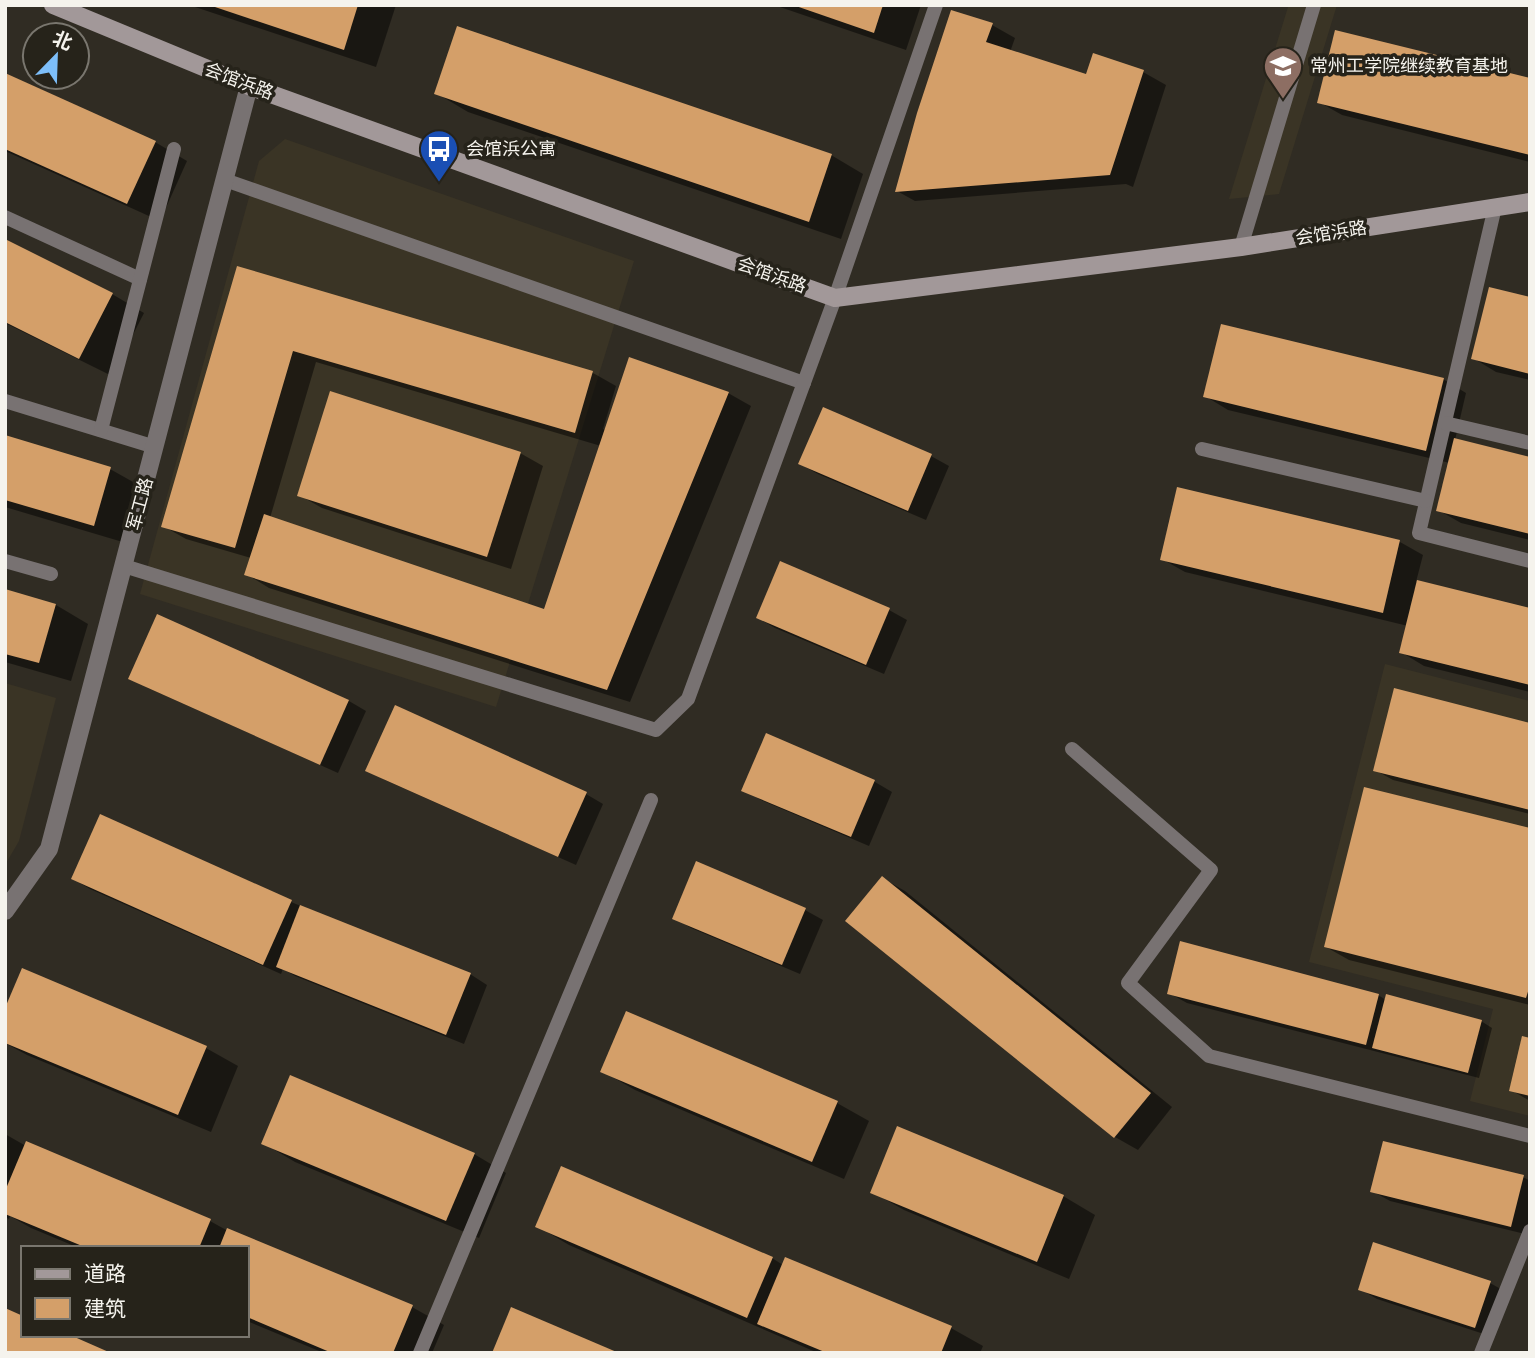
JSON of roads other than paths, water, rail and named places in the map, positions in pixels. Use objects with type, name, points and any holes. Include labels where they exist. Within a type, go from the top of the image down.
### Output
[{"type":"street","name":"会馆浜路","points":[[53,5],[249,86],[835,298],[1241,247],[1530,202]]},
{"type":"street","name":"军工路","points":[[5,911],[49,849],[249,86]]},
{"type":"lane","points":[[124,566],[656,730],[688,699],[835,298],[936,5]]},
{"type":"lane","points":[[1241,247],[1314,5]]},
{"type":"lane","points":[[101,430],[174,149]]},
{"type":"lane","points":[[225,180],[804,383]]},
{"type":"lane","points":[[1495,207],[1419,533],[1530,561]]},
{"type":"lane","points":[[5,216],[140,279]]},
{"type":"lane","points":[[5,401],[155,447]]},
{"type":"lane","points":[[1445,423],[1530,443]]},
{"type":"lane","points":[[1202,449],[1426,501]]},
{"type":"lane","points":[[5,561],[51,574]]},
{"type":"lane","points":[[1072,749],[1211,870],[1128,983],[1209,1056],[1530,1136]]},
{"type":"lane","points":[[420,1353],[651,800]]},
{"type":"lane","points":[[1481,1353],[1530,1231]]},
{"type":"place","name":"常州工学院继续教育基地","points":[[1283,100]]},
{"type":"place","name":"会馆浜公寓","points":[[439,183]]}]
